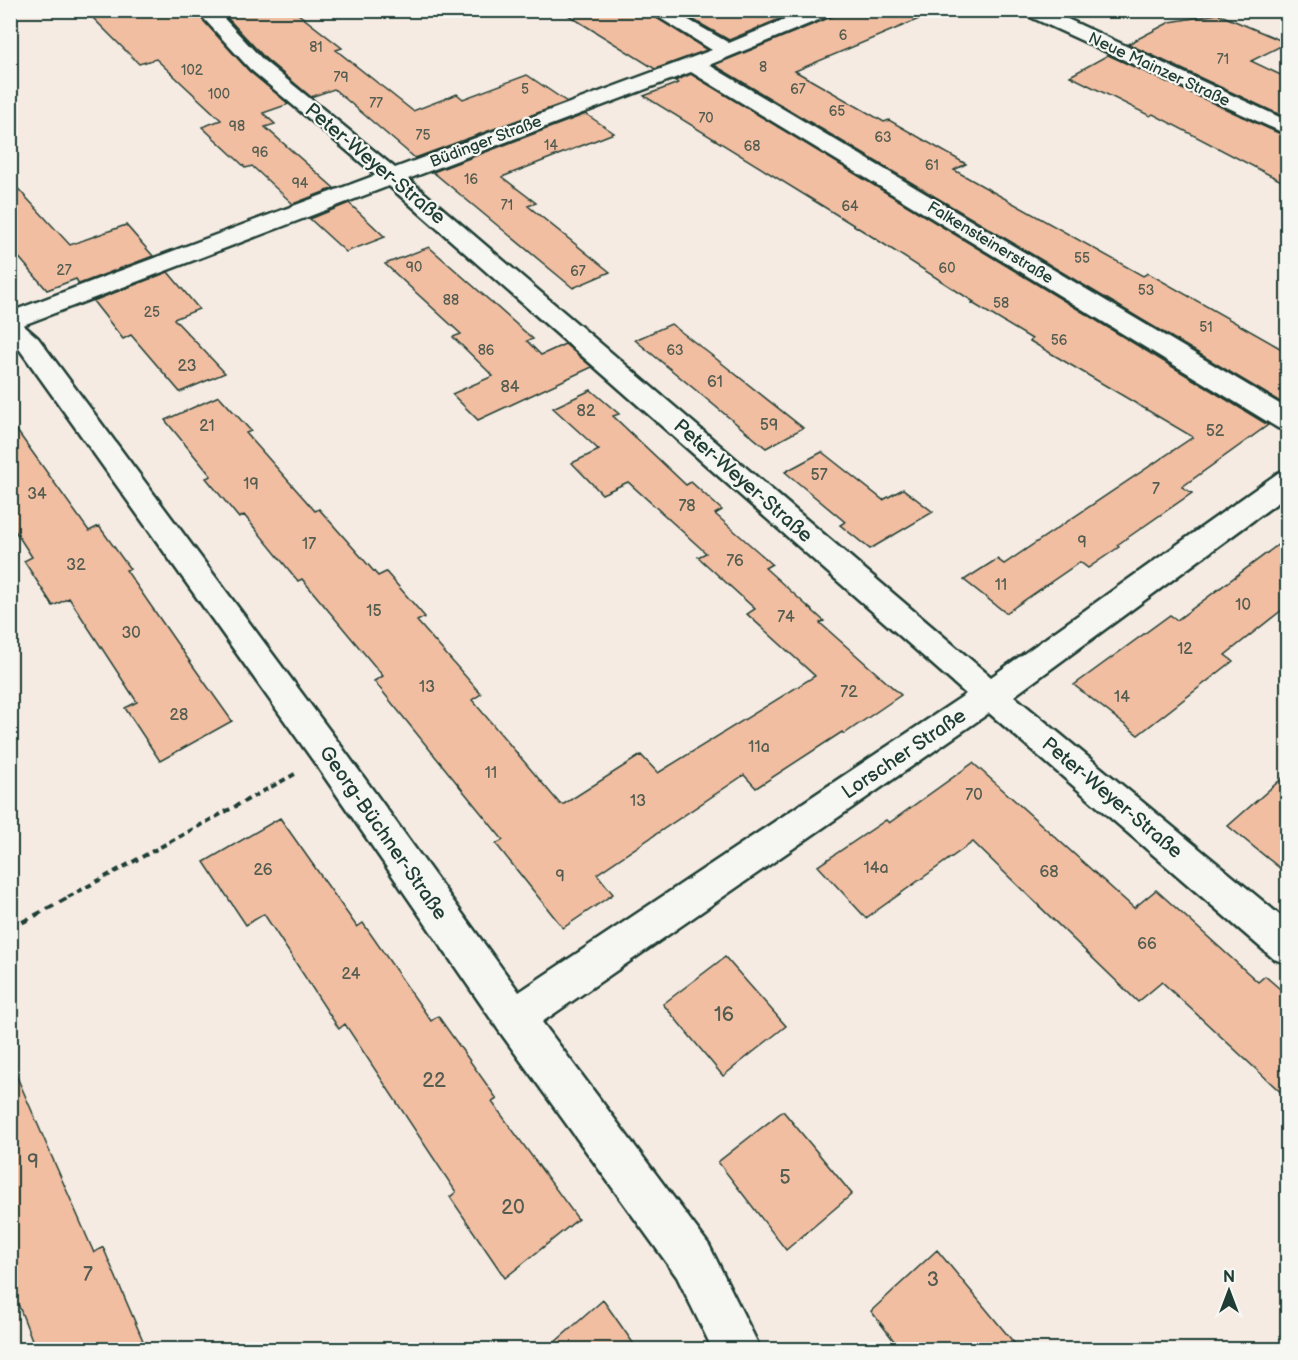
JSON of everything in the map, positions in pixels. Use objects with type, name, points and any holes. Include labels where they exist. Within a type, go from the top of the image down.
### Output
[{"type":"street","name":"Peter-Weyer-Straße","points":[[205,10],[257,65],[392,177],[990,695],[1287,946]]},
{"type":"street","points":[[656,10],[728,51]]},
{"type":"street","name":"Büdinger Straße","points":[[10,321],[728,51],[826,10]]},
{"type":"street","name":"Neue Mainzer Straße","points":[[1031,10],[1287,129]]},
{"type":"street","name":"Falkensteinerstraße","points":[[692,64],[1287,422]]},
{"type":"street","name":"Georg-Büchner-Straße","points":[[10,327],[36,353],[329,756],[514,1018],[693,1261],[738,1350]]},
{"type":"street","name":"Lorscher Straße","points":[[514,1018],[990,695],[1287,480]]},
{"type":"path","points":[[10,929],[329,756]]},
{"type":"building","points":[[85,10],[194,10],[249,71],[289,104],[263,113],[275,124],[265,127],[334,188],[293,204],[252,166],[246,168],[202,127],[221,120],[156,59],[139,64]]},
{"type":"building","points":[[220,10],[293,10],[342,48],[336,50],[413,111],[457,94],[463,99],[527,75],[567,102],[415,158],[334,89],[311,97],[266,59]]},
{"type":"building","points":[[560,10],[645,10],[707,50],[655,69]]},
{"type":"building","points":[[676,10],[801,10],[729,40]]},
{"type":"building","points":[[837,10],[938,11],[795,71],[884,122],[889,120],[966,164],[954,170],[1143,276],[1148,273],[1287,352],[1287,406],[714,65],[834,16]]},
{"type":"building","points":[[1218,14],[1287,43],[1251,61],[1287,78],[1287,118],[1128,44],[1170,22]]},
{"type":"building","points":[[1108,55],[1287,137],[1287,184],[1153,114],[1150,116],[1070,76]]},
{"type":"building","points":[[691,74],[1268,425],[1182,487],[1192,493],[1117,545],[1119,547],[1088,568],[1080,562],[1006,613],[964,580],[997,559],[1004,564],[1193,437],[1030,341],[1032,339],[972,303],[974,302],[868,234],[644,96],[678,83],[675,81]]},
{"type":"building","points":[[586,114],[614,133],[502,177],[536,203],[528,206],[610,272],[573,288],[433,172]]},
{"type":"building","points":[[10,180],[70,245],[126,225],[153,256],[79,284],[76,279],[47,290],[10,247]]},
{"type":"building","points":[[349,203],[385,237],[346,252],[310,219]]},
{"type":"building","points":[[429,247],[533,339],[527,341],[541,355],[565,344],[592,367],[478,420],[452,394],[493,376],[453,337],[461,334],[385,264]]},
{"type":"building","points":[[168,272],[199,309],[174,319],[225,373],[180,392],[131,335],[123,339],[93,301]]},
{"type":"building","points":[[671,324],[803,428],[766,448],[635,340]]},
{"type":"building","points":[[591,390],[619,414],[613,416],[686,485],[691,482],[722,510],[715,514],[772,564],[765,568],[824,621],[820,623],[901,695],[844,734],[842,732],[756,788],[744,775],[597,874],[613,894],[563,928],[496,844],[503,840],[374,681],[383,676],[302,579],[298,581],[244,515],[239,518],[206,478],[211,476],[165,420],[219,396],[251,431],[246,433],[315,511],[319,509],[378,576],[386,572],[425,617],[417,621],[481,694],[472,700],[560,804],[564,804],[641,755],[658,773],[815,676],[747,614],[755,609],[698,557],[706,553],[628,482],[602,494],[572,463],[599,450],[553,408]]},
{"type":"building","points":[[10,421],[89,531],[99,526],[130,569],[126,570],[232,721],[160,761],[125,708],[137,702],[69,598],[53,606],[24,561],[32,557],[10,523]]},
{"type":"building","points":[[822,452],[883,500],[903,489],[933,512],[870,549],[840,525],[845,522],[785,472]]},
{"type":"building","points":[[1287,538],[1287,606],[1225,655],[1233,661],[1138,735],[1074,685],[1170,615],[1177,620]]},
{"type":"building","points":[[973,763],[1134,908],[1156,890],[1258,982],[1265,976],[1287,995],[1287,1098],[1162,982],[1138,1002],[973,842],[866,918],[818,866],[886,820],[889,823]]},
{"type":"building","points":[[1287,774],[1287,874],[1228,826]]},
{"type":"building","points":[[280,818],[357,927],[363,923],[431,1021],[438,1016],[497,1099],[492,1102],[578,1219],[505,1278],[450,1197],[456,1192],[345,1024],[339,1029],[264,914],[246,925],[204,862]]},
{"type":"building","points":[[725,957],[786,1026],[723,1076],[663,1004]]},
{"type":"building","points":[[10,1061],[94,1253],[103,1247],[147,1350],[36,1350],[10,1283]]},
{"type":"building","points":[[783,1111],[852,1194],[786,1250],[718,1162]]},
{"type":"building","points":[[937,1250],[1020,1350],[901,1350],[871,1311]]},
{"type":"building","points":[[603,1300],[638,1350],[546,1350]]},
{"type":"tram line","points":[[1270,10],[1288,17]]}]
